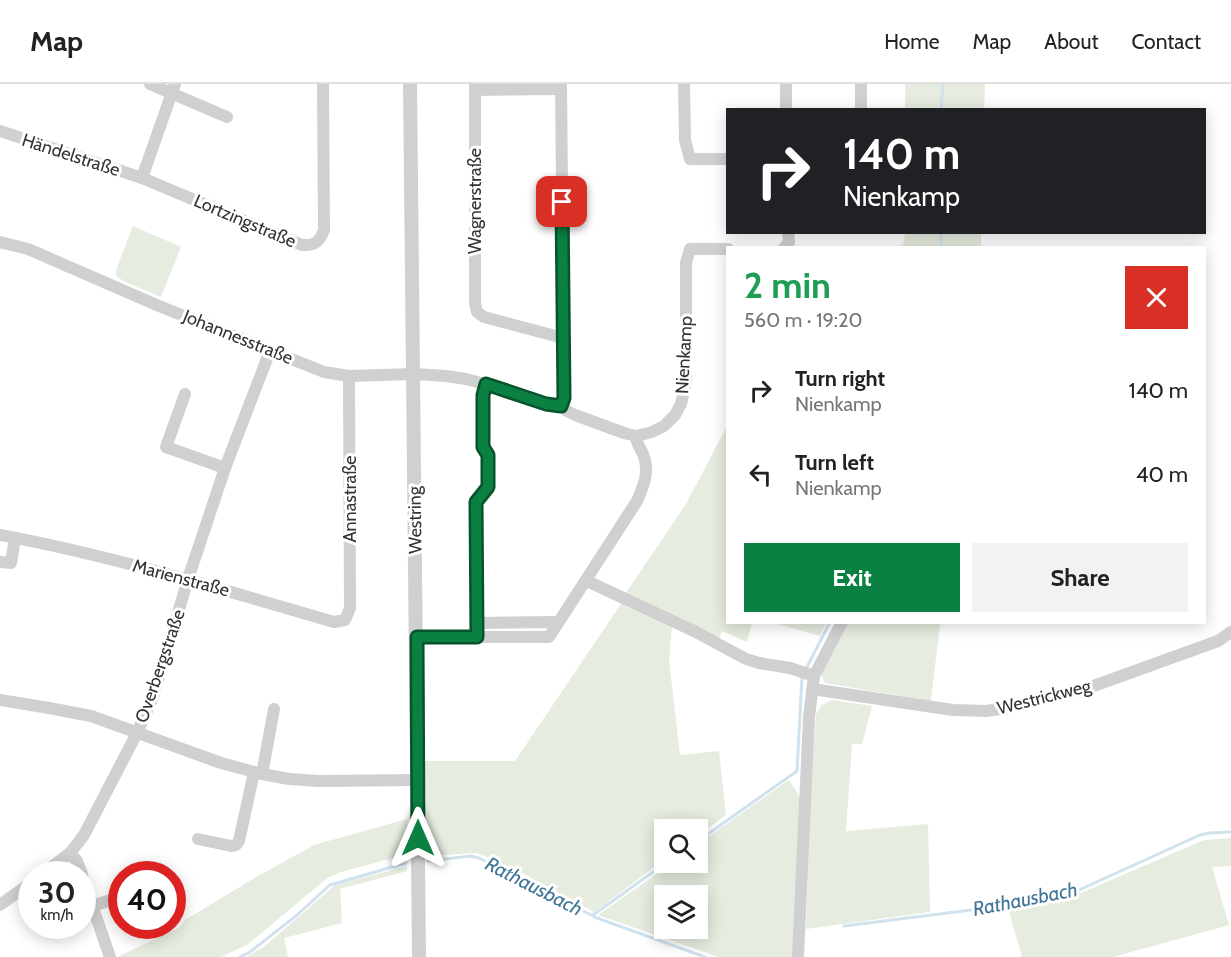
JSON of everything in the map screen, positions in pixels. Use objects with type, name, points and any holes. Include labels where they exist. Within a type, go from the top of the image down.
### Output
[{"type":"street","points":[[150,84],[174,88],[227,117]]},
{"type":"street","name":"Lortzingstraße","points":[[142,178],[302,245],[314,244],[321,238],[324,230],[323,84]]},
{"type":"street","name":"Westring","points":[[410,84],[419,957]]},
{"type":"street","points":[[684,84],[685,140],[690,159],[726,159]]},
{"type":"street","points":[[786,84],[786,108]]},
{"type":"street","points":[[861,84],[861,108]]},
{"type":"street","points":[[561,86],[564,398],[561,406]]},
{"type":"street","name":"Wagnerstraße","points":[[561,86],[475,87],[475,303],[477,312],[484,317],[563,338]]},
{"type":"street","points":[[142,178],[174,88]]},
{"type":"street","name":"Händelstraße","points":[[0,131],[142,178]]},
{"type":"street","name":"Johannesstraße","points":[[0,242],[28,249],[159,306],[324,372],[349,376],[414,374],[456,377],[486,384],[546,404],[561,406],[575,415],[636,436]]},
{"type":"street","name":"Nienkamp","points":[[636,436],[664,426],[675,415],[681,404],[686,382],[686,263],[690,249],[726,249]]},
{"type":"street","name":"Overbergstraße","points":[[59,861],[70,853],[84,835],[153,697],[188,579],[225,468],[270,351]]},
{"type":"street","name":"Annastraße","points":[[345,620],[350,608],[349,376]]},
{"type":"street","points":[[477,637],[476,502],[488,487],[488,455],[483,447],[483,395],[486,384]]},
{"type":"street","points":[[186,394],[166,447],[225,468]]},
{"type":"street","points":[[417,637],[549,637],[637,501],[645,484],[646,463],[643,452],[636,442],[636,436]]},
{"type":"street","name":"Marienstraße","points":[[0,535],[70,549],[188,579],[334,622],[345,620]]},
{"type":"street","points":[[0,562],[11,563],[15,538]]},
{"type":"street","name":"Westrickweg","points":[[586,580],[694,631],[746,659],[790,668],[813,683],[953,710],[985,711],[1008,708],[1088,688],[1218,641],[1231,632]]},
{"type":"street","points":[[477,623],[558,622]]},
{"type":"street","points":[[798,957],[809,717],[813,683],[841,624]]},
{"type":"street","points":[[0,700],[91,717],[221,763],[289,779],[418,780]]},
{"type":"street","points":[[198,839],[231,846],[236,845],[239,840],[274,709]]},
{"type":"street","points":[[70,853],[77,861]]},
{"type":"street","points":[[0,904],[18,892]]},
{"type":"street","points":[[96,915],[110,957]]},
{"type":"shaded area","points":[[905,84],[985,84],[984,108],[905,108]]},
{"type":"shaded area","points":[[133,226],[181,247],[161,297],[123,281],[116,275]]},
{"type":"shaded area","points":[[905,234],[981,234],[981,246],[898,246],[903,245]]},
{"type":"shaded area","points":[[726,428],[726,624],[752,624],[747,642],[722,631],[719,638],[626,593],[686,504]]},
{"type":"shaded area","points":[[621,604],[672,627],[669,661],[680,755],[719,751],[726,815],[708,828],[708,819],[654,819],[654,867],[594,912],[522,873],[477,853],[427,856],[425,761],[515,761]]},
{"type":"shaded area","points":[[778,624],[825,624],[820,636]]},
{"type":"shaded area","points":[[846,624],[940,624],[931,701],[825,683],[821,674]]},
{"type":"shaded area","points":[[832,700],[872,706],[862,744],[852,744],[846,831],[928,824],[930,912],[806,929],[816,714],[822,705]]},
{"type":"shaded area","points":[[789,780],[799,796],[800,805],[793,957],[718,957],[667,939],[708,939],[708,885],[654,885],[654,935],[598,915],[658,873],[708,873],[708,837]]},
{"type":"shaded area","points":[[407,819],[407,854],[327,878],[247,945],[221,957],[117,957],[155,939],[186,939],[186,919],[314,845]]},
{"type":"shaded area","points":[[1231,838],[1231,866],[1212,867],[1229,925],[1113,957],[1022,957],[1008,908],[1081,893],[1204,840]]},
{"type":"shaded area","points":[[407,866],[407,871],[340,889],[342,923],[284,938],[288,957],[246,957],[265,946],[335,885]]},
{"type":"waterway","points":[[941,108],[943,84]]},
{"type":"waterway","points":[[940,234],[942,246]]},
{"type":"waterway","points":[[806,669],[829,624]]},
{"type":"waterway","points":[[708,834],[797,771],[803,675]]},
{"type":"waterway","name":"Rathausbach","points":[[844,926],[1011,905],[1079,890],[1200,835],[1231,832]]},
{"type":"waterway","name":"Rathausbach","points":[[428,861],[471,856],[479,858],[597,918],[705,957]]},
{"type":"waterway","name":"Rathausbach","points":[[240,957],[250,952],[297,915],[330,885],[406,863]]},
{"type":"waterway","points":[[593,915],[654,871]]},
{"type":"route","points":[[418,838],[417,637],[477,637],[476,502],[488,487],[488,455],[483,447],[483,395],[486,384],[546,404],[561,406],[564,398],[562,202]]}]
